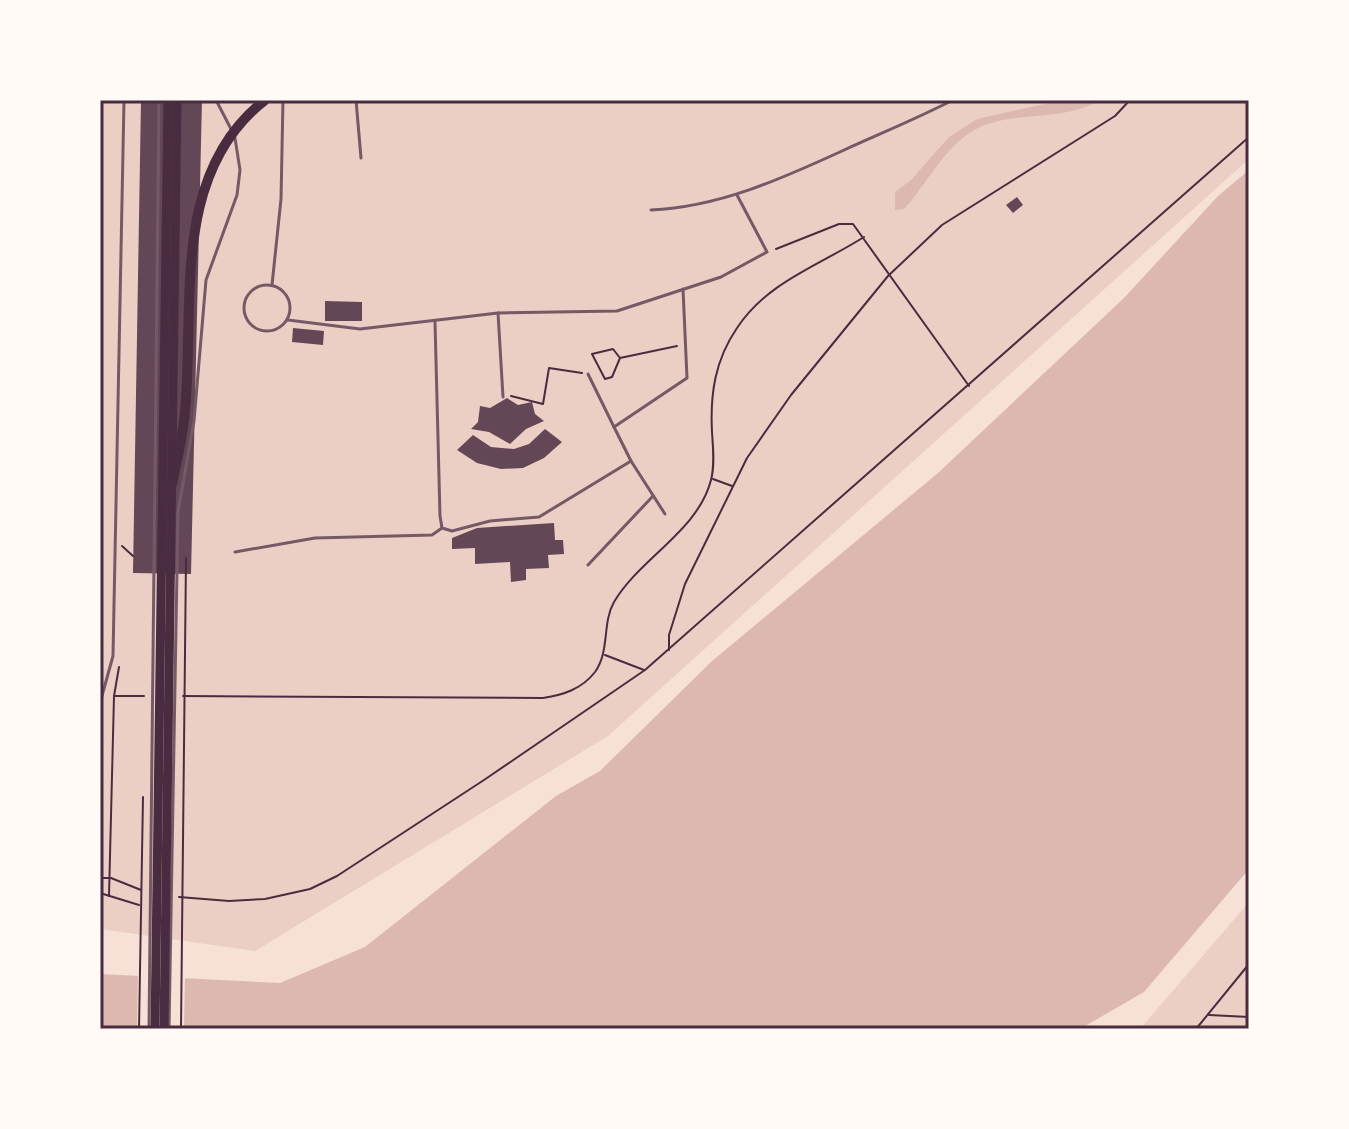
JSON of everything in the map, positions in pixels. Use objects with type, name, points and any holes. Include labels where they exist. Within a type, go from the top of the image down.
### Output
[{"type":"highway","points":[[172,484],[185,411],[194,239],[201,193],[227,138],[265,100]]},
{"type":"main road","points":[[155,1029],[168,100]]},
{"type":"main road","points":[[167,1029],[177,100]]},
{"type":"lane","points":[[100,703],[113,656],[112,562],[124,100]]},
{"type":"lane","points":[[149,1029],[159,100]]},
{"type":"lane","points":[[167,1029],[179,491],[194,421],[206,280],[237,195],[240,170],[236,140],[216,100]]},
{"type":"lane","points":[[272,285],[281,199],[283,100]]},
{"type":"lane","points":[[356,100],[361,158]]},
{"type":"lane","points":[[651,210],[676,209],[737,195],[785,178],[953,100]]},
{"type":"lane","points":[[272,285],[250,292],[244,306],[245,314],[261,330],[276,329],[288,320],[360,329],[498,313],[617,311],[721,277],[767,252],[737,195]]},
{"type":"lane","points":[[272,285],[288,298],[288,320]]},
{"type":"lane","points":[[614,427],[685,381],[683,289]]},
{"type":"lane","points":[[498,313],[503,397]]},
{"type":"lane","points":[[435,322],[442,528]]},
{"type":"lane","points":[[588,374],[631,461],[665,514]]},
{"type":"lane","points":[[442,528],[452,531],[490,521],[539,517],[631,461]]},
{"type":"lane","points":[[588,565],[653,496]]},
{"type":"lane","points":[[235,552],[315,538],[407,538],[432,535],[442,528]]},
{"type":"path","points":[[669,651],[669,635],[685,584],[732,486],[791,395],[888,276],[942,225],[1115,116],[1130,100]]},
{"type":"path","points":[[177,896],[241,900],[310,889],[337,876],[645,670],[1249,137]]},
{"type":"path","points":[[767,252],[839,224],[853,224],[969,386]]},
{"type":"path","points":[[176,696],[543,698],[567,693],[585,683],[604,654],[614,602],[641,566],[693,515],[712,479],[712,388],[718,365],[736,328],[773,289],[864,237]]},
{"type":"path","points":[[620,358],[653,348],[686,345]]},
{"type":"path","points":[[613,349],[620,358],[612,377],[605,379],[592,354],[613,349]]},
{"type":"path","points":[[503,397],[543,404],[549,368],[588,374]]},
{"type":"path","points":[[712,479],[732,486]]},
{"type":"path","points":[[181,1029],[186,558]]},
{"type":"path","points":[[604,654],[645,670]]},
{"type":"path","points":[[109,896],[114,696],[119,666]]},
{"type":"path","points":[[114,696],[145,696]]},
{"type":"path","points":[[100,878],[111,878],[149,892]]},
{"type":"path","points":[[1196,1029],[1249,964]]},
{"type":"path","points":[[1207,1015],[1249,1017]]},
{"type":"shaded area","points":[[100,100],[1249,100],[1249,159],[608,736],[255,951],[100,929]]},
{"type":"shaded area","points":[[1062,100],[1100,100],[1075,110],[1004,120],[976,129],[952,148],[904,209],[895,210],[895,192],[911,180],[949,137],[977,119]]},
{"type":"shaded area","points":[[1249,170],[1249,869],[1144,992],[1080,1029],[100,1029],[100,974],[280,983],[365,947],[556,796],[600,771],[712,661],[938,473],[1124,298],[1218,196]]},
{"type":"shaded area","points":[[1249,902],[1249,1029],[1140,1029]]},
{"type":"pier","points":[[138,973],[185,975],[184,1029],[137,1029]]},
{"type":"building","points":[[141,100],[202,100],[191,574],[133,573]]},
{"type":"building","points":[[1017,197],[1023,205],[1013,213],[1006,205]]},
{"type":"building","points":[[325,301],[362,302],[362,321],[325,321]]},
{"type":"building","points":[[293,328],[324,331],[323,345],[292,342]]},
{"type":"building","points":[[507,398],[518,405],[532,402],[535,414],[544,421],[526,429],[510,444],[489,432],[471,429],[478,422],[480,406],[490,408]]},
{"type":"building","points":[[545,429],[562,442],[544,458],[523,468],[501,469],[477,463],[457,450],[473,435],[491,447],[514,449],[529,444]]},
{"type":"building","points":[[554,523],[555,540],[563,540],[564,554],[548,555],[549,568],[526,569],[526,580],[511,582],[510,562],[475,564],[475,548],[452,549],[452,538],[477,528]]}]
